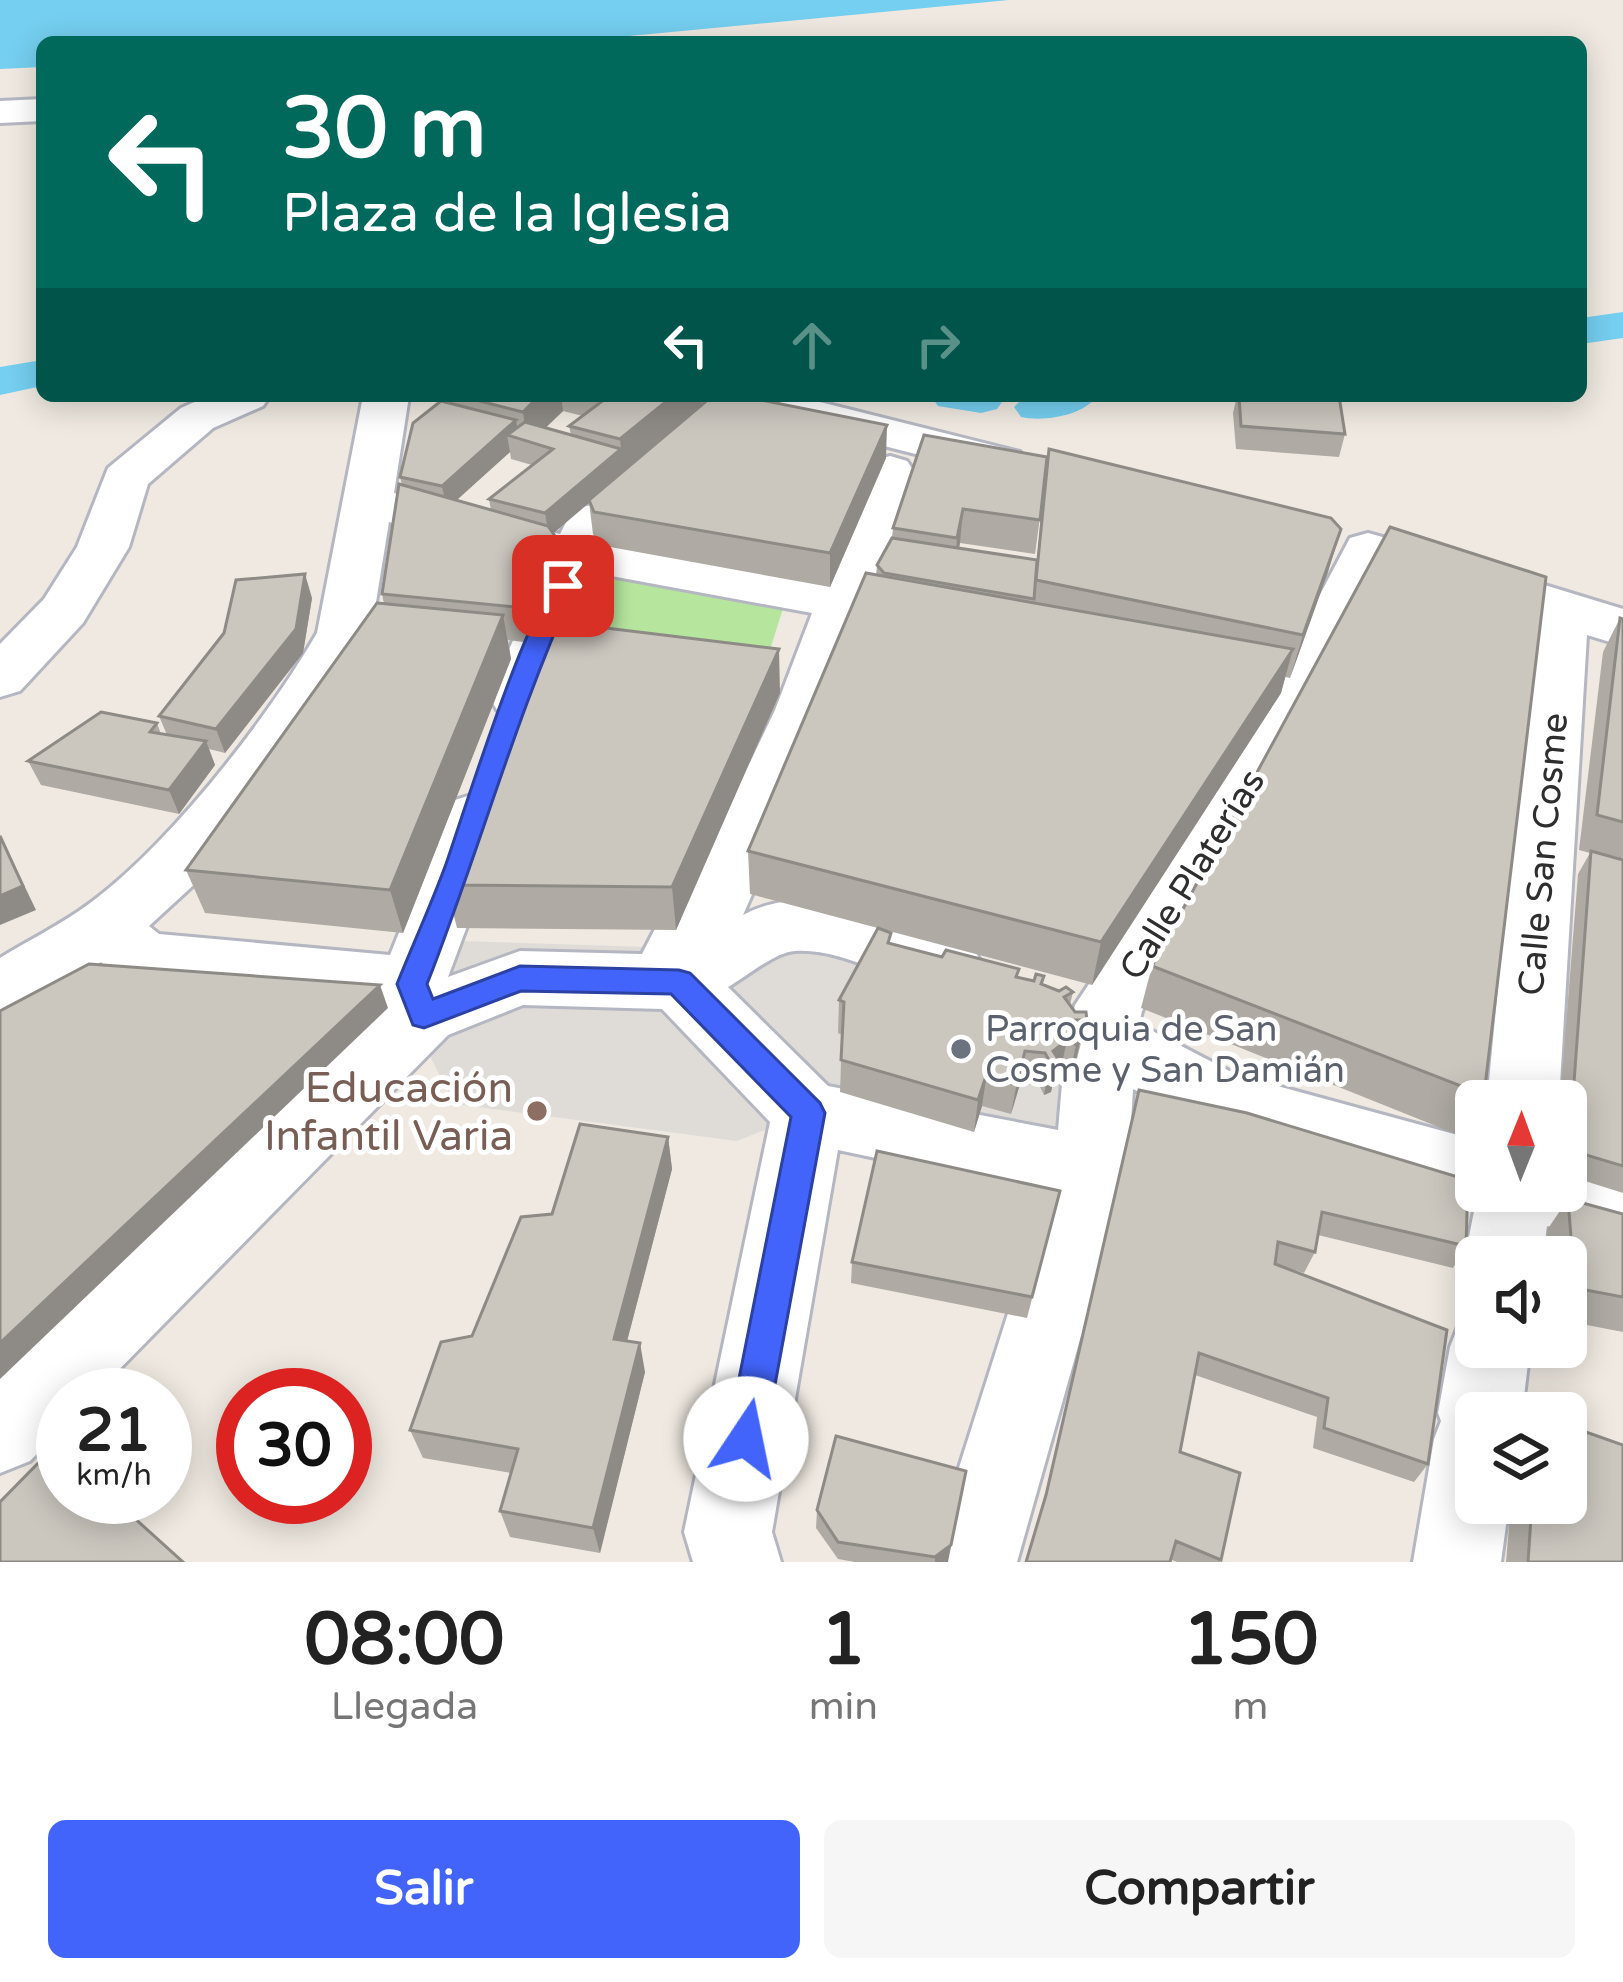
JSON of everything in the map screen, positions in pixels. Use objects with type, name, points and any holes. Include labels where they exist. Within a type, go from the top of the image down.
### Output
[{"type":"street","points":[[0,112],[36,110]]},
{"type":"street","points":[[0,679],[64,611],[103,547],[125,478],[197,418],[233,402]]},
{"type":"street","points":[[0,992],[105,927],[188,852],[320,676],[368,635],[367,501],[385,402]]},
{"type":"street","points":[[762,402],[1056,474]]},
{"type":"street","points":[[692,430],[710,415],[724,411],[788,425],[815,417]]},
{"type":"street","points":[[672,982],[678,949],[706,922],[804,710],[890,471]]},
{"type":"street","points":[[0,1431],[418,1000],[500,747],[510,648],[578,554],[588,523],[623,492]]},
{"type":"street","points":[[367,501],[578,554],[980,626]]},
{"type":"street","name":"Calle Platerías","points":[[974,1562],[1090,1170],[1101,1038],[1109,1005],[1233,816],[1276,683],[1345,544],[1562,607]]},
{"type":"street","points":[[1562,607],[1623,628]]},
{"type":"street","name":"Calle San Cosme","points":[[1524,1080],[1562,607]]},
{"type":"street","points":[[105,927],[143,959],[418,1000],[520,978],[672,982],[783,924],[846,932],[1084,1004],[1101,1038],[1221,1101],[1455,1167]]},
{"type":"street","points":[[672,982],[808,1113],[1090,1170]]},
{"type":"street","points":[[737,1562],[728,1532],[808,1113]]},
{"type":"street","points":[[1587,1203],[1623,1212]]},
{"type":"street","points":[[1457,1562],[1463,1524]]},
{"type":"green space","points":[[567,566],[788,593],[766,662],[535,633]]},
{"type":"shaded area","points":[[846,932],[1087,1009],[1091,1170],[808,1113],[737,1141],[454,1104],[420,1036],[432,940],[678,948]]},
{"type":"water","points":[[0,0],[1009,0],[629,36],[36,36],[36,67],[0,69]]},
{"type":"building","points":[[440,402],[516,420],[442,486],[400,477],[413,423]]},
{"type":"building","points":[[484,402],[533,402],[523,412]]},
{"type":"building","points":[[601,402],[666,402],[620,439],[569,426]]},
{"type":"building","points":[[705,402],[771,402],[887,425],[830,553],[594,512],[589,500]]},
{"type":"building","points":[[1239,402],[1340,402],[1345,434],[1241,426]]},
{"type":"building","points":[[525,422],[621,449],[545,513],[489,499],[553,449],[507,435]]},
{"type":"building","points":[[924,435],[1047,457],[1040,520],[963,509],[957,538],[893,528]]},
{"type":"building","points":[[1049,449],[1331,518],[1341,529],[1303,635],[1036,580]]},
{"type":"building","points":[[399,484],[548,526],[557,539],[526,608],[382,594]]},
{"type":"building","points":[[1390,527],[1546,577],[1486,1080],[1455,1080],[1455,1084],[1152,966]]},
{"type":"building","points":[[892,538],[1037,560],[1034,599],[884,573],[877,565]]},
{"type":"building","points":[[866,573],[1293,649],[1101,942],[748,851]]},
{"type":"building","points":[[305,574],[296,629],[216,729],[159,716],[224,633],[236,580]]},
{"type":"building","points":[[377,603],[503,615],[390,890],[186,870]]},
{"type":"building","points":[[1623,619],[1623,822],[1597,815]]},
{"type":"building","points":[[540,620],[779,649],[672,887],[446,885]]},
{"type":"building","points":[[101,712],[157,723],[150,732],[206,741],[169,790],[28,761]]},
{"type":"building","points":[[0,836],[23,886],[0,896]]},
{"type":"building","points":[[1591,851],[1623,860],[1623,1166],[1587,1155],[1587,1080],[1574,1080]]},
{"type":"building","name":"Parroquia de San Cosme y San Damián","points":[[878,928],[891,933],[888,943],[942,957],[946,950],[1019,969],[1016,977],[1034,981],[1036,974],[1044,976],[1041,984],[1059,991],[1066,987],[1073,992],[1064,997],[1075,1012],[1086,1012],[1087,1020],[1075,1020],[1071,1034],[1080,1041],[1076,1045],[1067,1040],[1053,1051],[1058,1059],[1050,1062],[1045,1053],[1025,1051],[1017,1082],[987,1073],[978,1100],[841,1060],[844,1002],[839,1000]]},
{"type":"building","points":[[89,964],[380,985],[0,1343],[0,1011]]},
{"type":"building","points":[[1139,1090],[1247,1113],[1455,1176],[1455,1212],[1467,1212],[1466,1236],[1455,1236],[1455,1243],[1322,1212],[1315,1252],[1278,1242],[1275,1264],[1447,1330],[1428,1464],[1324,1428],[1328,1398],[1199,1353],[1180,1452],[1240,1473],[1221,1560],[1176,1541],[1170,1562],[1026,1562],[1046,1495]]},
{"type":"building","points":[[580,1124],[668,1137],[614,1339],[640,1343],[593,1528],[500,1511],[518,1449],[410,1430],[441,1342],[472,1336],[521,1217],[552,1214]]},
{"type":"building","points":[[877,1151],[1060,1191],[1032,1297],[852,1262]]},
{"type":"building","points":[[1587,1204],[1623,1214],[1623,1297],[1587,1290],[1587,1236],[1571,1236],[1569,1212],[1587,1212]]},
{"type":"building","points":[[1587,1432],[1623,1445],[1623,1562],[1528,1562],[1531,1524],[1587,1524]]},
{"type":"building","points":[[836,1436],[966,1471],[951,1545],[935,1557],[838,1542],[817,1510]]},
{"type":"building","points":[[36,1465],[36,1524],[141,1524],[183,1562],[0,1562],[0,1502]]},
{"type":"waterway","points":[[1587,330],[1623,325]]},
{"type":"waterway","points":[[0,381],[36,374]]},
{"type":"waterway","points":[[1037,407],[1054,402]]},
{"type":"place","name":"Parroquia de San Cosme y San Damián","points":[[961,1049]]},
{"type":"place","name":"Educación Infantil Varia","points":[[537,1111]]},
{"type":"route","points":[[563,586],[533,650],[459,866],[412,984],[424,1016],[520,978],[679,982],[808,1113],[746,1439]]}]
